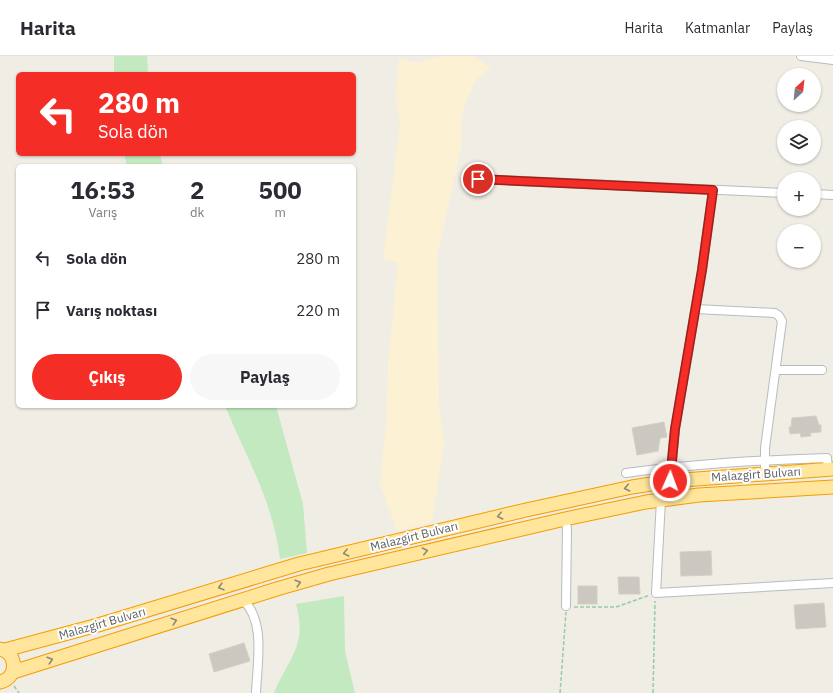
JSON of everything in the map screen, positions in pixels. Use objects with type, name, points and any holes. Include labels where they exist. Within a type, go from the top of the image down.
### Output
[{"type":"highway","name":"Malazgirt Bulvarı","points":[[2,650],[98,625],[300,564],[526,510],[632,487],[670,481],[830,469]]},
{"type":"highway","name":"Malazgirt Bulvarı","points":[[13,672],[243,600],[379,562],[565,519],[661,500],[729,492],[833,487]]},
{"type":"highway","points":[[1,683],[13,672],[13,659],[2,650]]},
{"type":"street","points":[[801,56],[833,60]]},
{"type":"street","points":[[478,179],[777,193]]},
{"type":"street","points":[[670,481],[713,190]]},
{"type":"street","points":[[821,194],[833,195]]},
{"type":"street","points":[[696,309],[772,313],[780,316],[783,324],[764,460],[764,473]]},
{"type":"street","points":[[776,370],[822,370]]},
{"type":"street","points":[[626,473],[671,467],[764,460],[828,458],[830,469]]},
{"type":"street","points":[[661,500],[656,593],[833,583]]},
{"type":"street","points":[[565,519],[567,528],[566,606]]},
{"type":"street","points":[[243,600],[250,608],[257,623],[256,693]]},
{"type":"path","points":[[560,693],[566,606],[616,607],[656,593],[653,635],[653,693]]},
{"type":"green space","points":[[114,56],[147,56],[148,72],[114,72]]},
{"type":"green space","points":[[124,156],[160,156],[162,164],[126,164]]},
{"type":"green space","points":[[226,408],[277,408],[303,504],[307,553],[280,559],[272,518],[258,481]]},
{"type":"green space","points":[[344,596],[345,651],[355,693],[274,693],[295,651],[298,641],[300,630],[296,604]]},
{"type":"sand","points":[[443,56],[472,56],[491,67],[475,81],[464,107],[461,127],[461,147],[437,258],[439,405],[444,444],[432,522],[397,531],[380,484],[387,413],[388,363],[398,262],[383,259],[400,127],[396,97],[399,58],[417,63]]},
{"type":"building","points":[[816,416],[819,425],[821,425],[821,432],[810,433],[811,436],[801,437],[800,433],[790,434],[789,427],[791,427],[792,418]]},
{"type":"building","points":[[664,422],[667,437],[660,438],[658,451],[637,455],[632,428]]},
{"type":"building","points":[[711,551],[712,575],[681,576],[680,552]]},
{"type":"building","points":[[618,577],[639,577],[640,594],[619,594]]},
{"type":"building","points":[[578,586],[597,586],[597,604],[578,604]]},
{"type":"building","points":[[824,603],[826,627],[796,629],[794,605]]},
{"type":"building","points":[[244,643],[250,661],[214,672],[209,654]]},
{"type":"route","points":[[478,179],[713,190],[702,270],[675,429],[670,481]]}]
